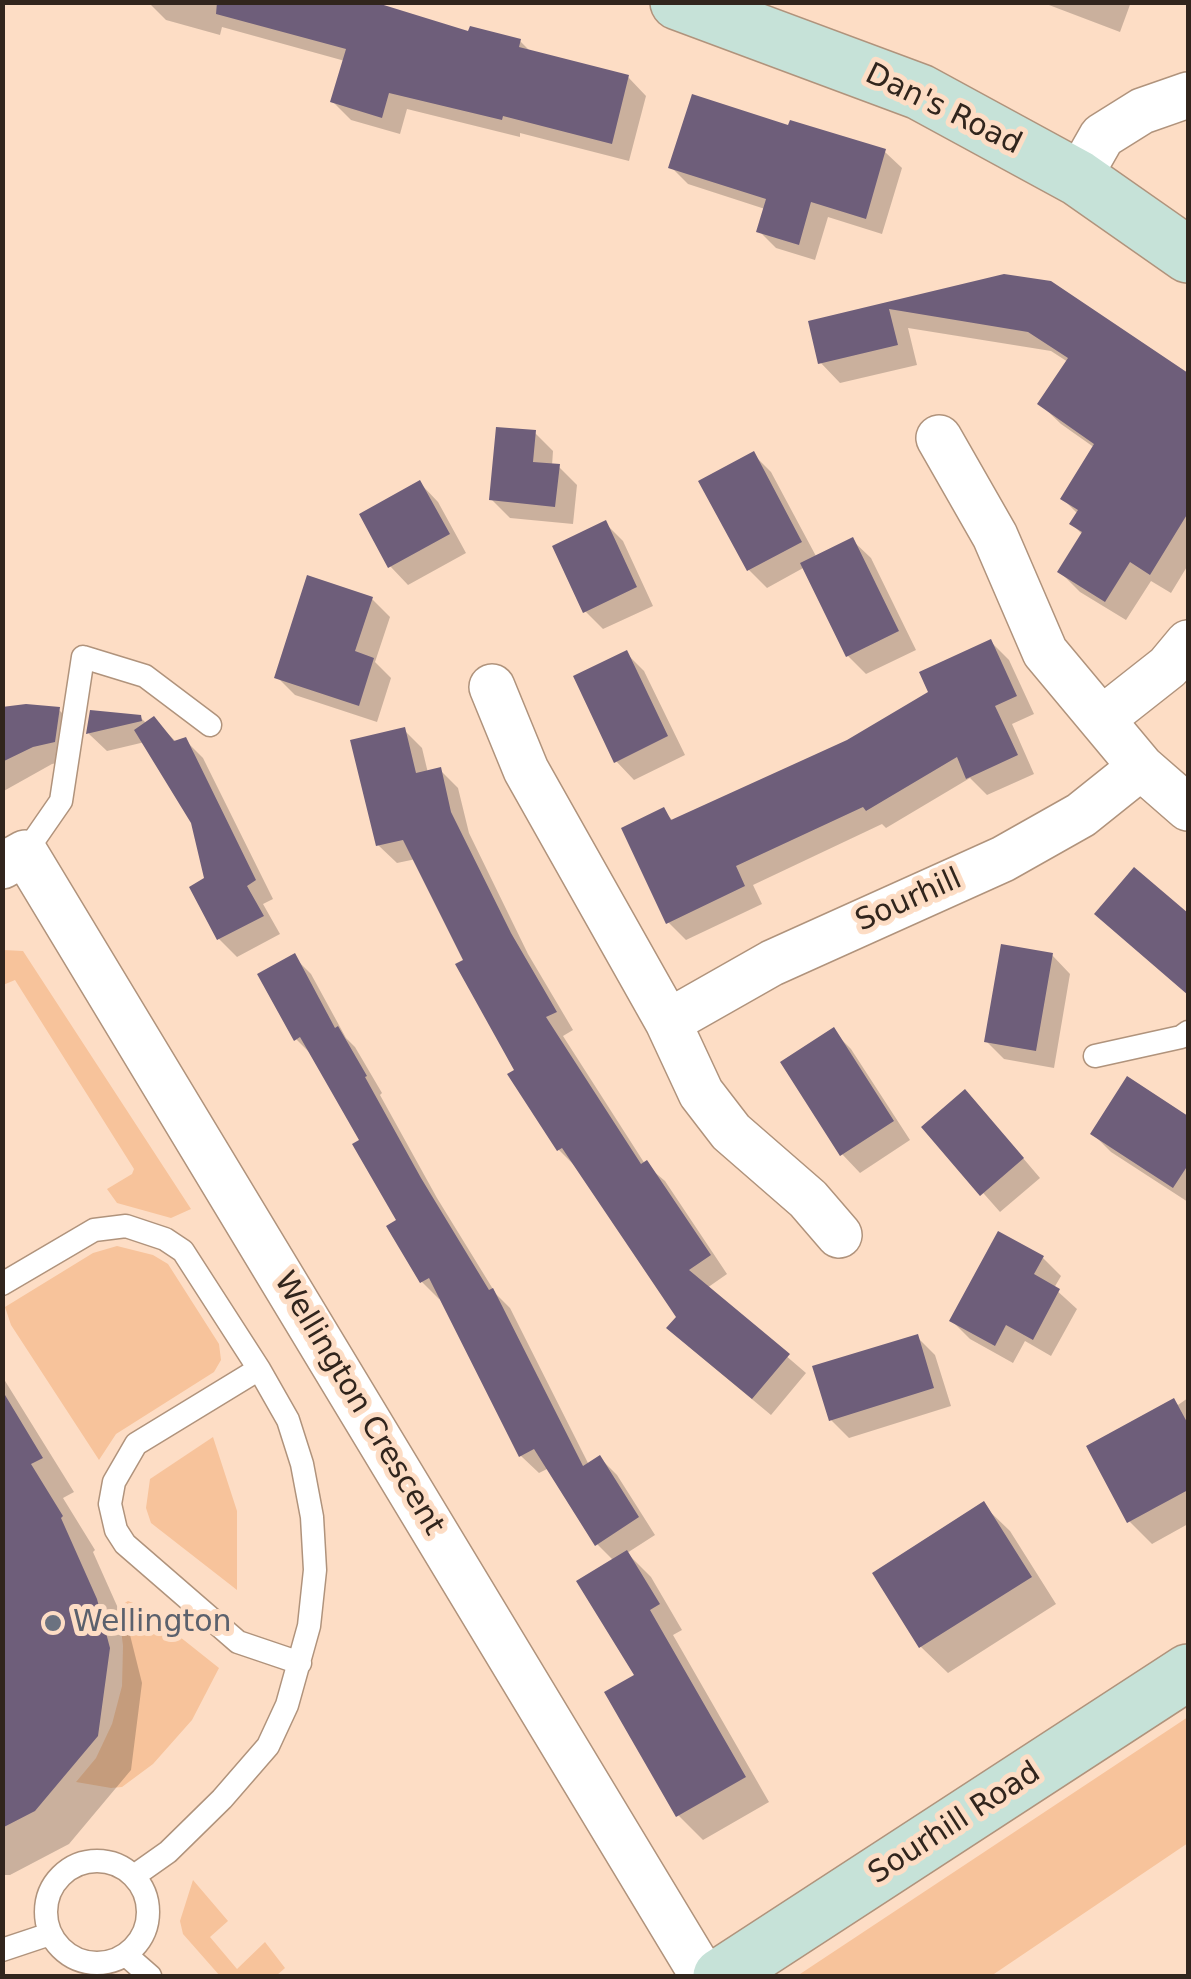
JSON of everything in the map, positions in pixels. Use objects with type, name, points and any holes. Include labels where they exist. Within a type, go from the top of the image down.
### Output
[{"type":"street","name":"Dan's Road","points":[[678,2],[920,92],[1078,178],[1188,255]]},
{"type":"street","points":[[1078,178],[1102,136],[1142,111],[1188,95]]},
{"type":"street","points":[[939,438],[995,536],[1046,652],[1141,767],[1188,808]]},
{"type":"street","points":[[1102,718],[1168,668],[1188,642]]},
{"type":"street","points":[[492,687],[526,770],[668,1022],[701,1093],[731,1132],[808,1199],[838,1236]]},
{"type":"street","name":"Sourhill","points":[[668,1022],[772,963],[1003,859],[1081,815],[1141,767]]},
{"type":"street","name":"Wellington Crescent","points":[[14,860],[704,1976]]},
{"type":"street","name":"Sourhill Road","points":[[722,1976],[1188,1672]]},
{"type":"lane","points":[[14,860],[60,800],[83,657],[145,676],[210,725]]},
{"type":"lane","points":[[1095,1056],[1188,1032]]},
{"type":"lane","points":[[2,1284],[94,1230],[126,1226],[183,1251],[288,1420],[302,1464],[312,1516],[315,1570],[309,1626],[287,1705],[268,1746],[222,1800],[168,1852],[134,1876]]},
{"type":"lane","points":[[259,1369],[136,1444],[114,1482],[110,1504],[116,1530],[125,1544],[238,1642],[300,1663]]},
{"type":"lane","points":[[90,1861],[120,1866],[134,1876],[148,1902],[148,1917],[137,1944],[126,1955],[98,1964],[83,1962],[58,1947],[50,1934],[46,1903],[61,1875],[90,1861]]},
{"type":"lane","points":[[2,1950],[50,1934]]},
{"type":"lane","points":[[126,1955],[150,1976]]},
{"type":"shaded area","points":[[3,950],[23,951],[191,1209],[171,1218],[117,1203],[107,1189],[134,1169],[15,980],[3,985]]},
{"type":"shaded area","points":[[117,1246],[153,1255],[168,1264],[219,1344],[221,1360],[214,1372],[116,1434],[99,1460],[11,1325],[5,1307],[93,1253]]},
{"type":"shaded area","points":[[213,1437],[237,1511],[237,1590],[151,1523],[146,1508],[150,1479]]},
{"type":"shaded area","points":[[128,1601],[141,1606],[219,1668],[192,1720],[153,1764],[122,1787],[76,1782],[96,1758],[112,1724],[122,1686],[119,1613],[120,1606]]},
{"type":"shaded area","points":[[1188,1717],[1188,1843],[991,1976],[797,1976]]},
{"type":"shaded area","points":[[193,1880],[228,1921],[210,1937],[237,1969],[265,1942],[285,1968],[276,1976],[220,1976],[183,1934],[180,1921]]},
{"type":"building","points":[[217,2],[374,2],[468,31],[470,26],[521,39],[519,47],[629,75],[612,144],[389,93],[382,118],[330,102],[346,49],[216,14]]},
{"type":"building","points":[[692,94],[788,125],[790,120],[886,149],[866,219],[811,202],[799,245],[756,232],[766,199],[668,168]]},
{"type":"building","points":[[1004,274],[1051,281],[1188,373],[1188,513],[1150,575],[1130,562],[1105,602],[1057,572],[1082,532],[1069,524],[1078,510],[1060,499],[1094,444],[1037,404],[1068,358],[1028,332],[889,309],[898,345],[818,364],[808,321]]},
{"type":"building","points":[[496,427],[536,430],[533,462],[560,464],[555,507],[489,500]]},
{"type":"building","points":[[754,451],[802,542],[747,571],[698,481]]},
{"type":"building","points":[[420,480],[450,534],[388,568],[359,514]]},
{"type":"building","points":[[606,520],[637,587],[583,613],[552,546]]},
{"type":"building","points":[[853,537],[899,631],[846,657],[800,563]]},
{"type":"building","points":[[307,575],[373,597],[355,651],[374,658],[359,706],[274,678]]},
{"type":"building","points":[[991,639],[1017,696],[995,706],[1018,755],[966,779],[957,757],[866,811],[863,807],[736,866],[745,886],[666,924],[621,828],[664,807],[671,820],[847,740],[928,692],[919,672]]},
{"type":"building","points":[[627,650],[668,736],[614,763],[573,676]]},
{"type":"building","points":[[2,707],[60,707],[55,742],[33,747],[2,762]]},
{"type":"building","points":[[90,710],[141,715],[142,721],[86,734]]},
{"type":"building","points":[[154,716],[174,741],[186,737],[256,880],[247,886],[264,916],[217,940],[189,887],[204,878],[191,823],[134,730]]},
{"type":"building","points":[[405,727],[416,773],[441,767],[451,812],[511,933],[557,1012],[546,1017],[641,1164],[647,1160],[711,1255],[689,1270],[790,1354],[752,1399],[666,1328],[676,1317],[507,1074],[514,1070],[455,964],[463,960],[403,840],[376,846],[350,740]]},
{"type":"building","points":[[1134,867],[1188,913],[1188,995],[1094,914]]},
{"type":"building","points":[[1001,944],[1053,953],[1036,1051],[984,1042]]},
{"type":"building","points":[[295,953],[421,1178],[489,1290],[493,1288],[583,1466],[600,1455],[639,1517],[595,1546],[534,1449],[519,1457],[429,1278],[420,1283],[386,1226],[396,1220],[352,1144],[359,1140],[300,1037],[294,1041],[257,974]]},
{"type":"building","points":[[834,1027],[894,1121],[840,1156],[780,1062]]},
{"type":"building","points":[[1127,1076],[1188,1116],[1188,1165],[1173,1188],[1090,1134]]},
{"type":"building","points":[[965,1089],[1024,1158],[980,1196],[921,1127]]},
{"type":"building","points":[[998,1231],[1044,1256],[1034,1274],[1060,1289],[1033,1340],[1006,1325],[995,1346],[949,1321]]},
{"type":"building","points":[[918,1334],[934,1388],[829,1421],[812,1366]]},
{"type":"building","name":"Wellington","points":[[2,1390],[43,1458],[31,1464],[63,1516],[97,1599],[110,1648],[98,1736],[35,1811],[2,1828]]},
{"type":"building","points":[[1174,1398],[1188,1424],[1188,1490],[1127,1523],[1086,1446]]},
{"type":"building","points":[[984,1501],[1032,1577],[919,1648],[872,1573]]},
{"type":"building","points":[[627,1550],[660,1604],[650,1610],[746,1777],[676,1817],[604,1692],[634,1675],[576,1581]]},
{"type":"place","name":"Wellington","points":[[53,1623]]}]
